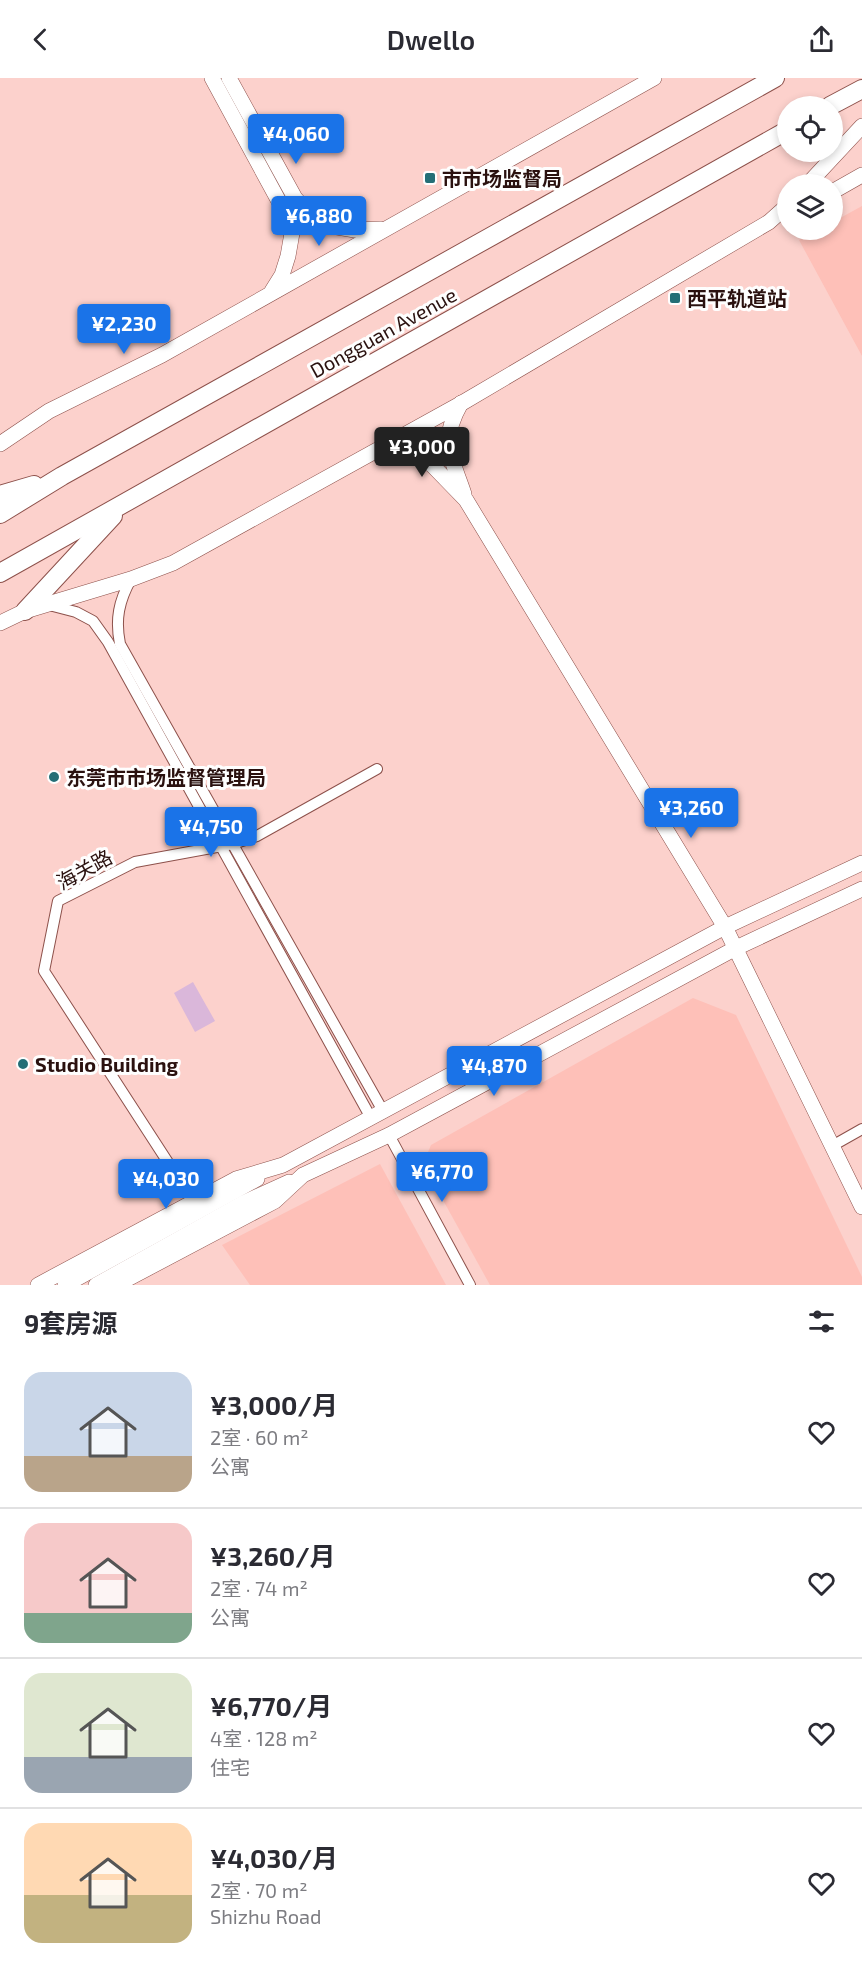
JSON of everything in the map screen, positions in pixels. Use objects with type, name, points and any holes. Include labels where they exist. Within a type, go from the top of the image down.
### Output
[{"type":"main road","name":"Dongguan Avenue","points":[[0,514],[62,476],[775,78]]},
{"type":"main road","points":[[843,99],[862,89]]},
{"type":"main road","name":"Dongguan Avenue","points":[[0,573],[777,136]]},
{"type":"main road","points":[[0,495],[62,476]]},
{"type":"main road","points":[[25,611],[124,504]]},
{"type":"street","points":[[212,78],[282,207],[292,233],[282,275],[270,293]]},
{"type":"street","points":[[229,78],[295,198],[314,219],[355,230],[384,229]]},
{"type":"street","points":[[0,444],[49,411],[162,355],[654,78]]},
{"type":"street","points":[[817,174],[862,126]]},
{"type":"street","points":[[843,186],[862,175]]},
{"type":"street","points":[[769,222],[777,214]]},
{"type":"street","points":[[0,622],[45,604],[131,579],[173,563],[462,403],[777,218]]},
{"type":"street","points":[[462,403],[452,420],[448,433],[449,452],[466,500],[725,927],[862,1207]]},
{"type":"street","points":[[385,446],[414,454],[432,465],[466,500]]},
{"type":"street","points":[[131,579],[122,597],[117,615],[120,644],[233,844],[377,1115]]},
{"type":"street","points":[[45,604],[76,612],[93,621],[108,642],[221,846],[377,1115]]},
{"type":"street","name":"海关路","points":[[193,1202],[44,971],[58,901],[135,862],[233,844],[257,836],[377,769]]},
{"type":"street","points":[[65,1285],[725,927],[862,863]]},
{"type":"street","points":[[96,1285],[233,1209],[389,1135],[736,948],[862,890]]},
{"type":"street","points":[[832,1146],[862,1129]]},
{"type":"street","points":[[389,1135],[470,1285]]},
{"type":"street","points":[[38,1285],[236,1179],[284,1165]]},
{"type":"street","points":[[116,1285],[275,1200],[303,1175]]},
{"type":"shaded area","points":[[862,206],[862,356],[799,240],[843,240],[843,216]]},
{"type":"shaded area","points":[[193,982],[215,1021],[195,1032],[174,993]]},
{"type":"shaded area","points":[[693,998],[736,1015],[862,1277],[862,1285],[490,1285],[423,1164],[431,1145]]},
{"type":"shaded area","points":[[380,1164],[446,1285],[250,1285],[222,1245]]},
{"type":"place","name":"市市场监督局","points":[[430,178]]},
{"type":"place","name":"西平轨道站","points":[[675,298]]},
{"type":"place","name":"东莞市市场监督管理局","points":[[54,777]]},
{"type":"place","name":"Studio Building","points":[[23,1064]]}]
